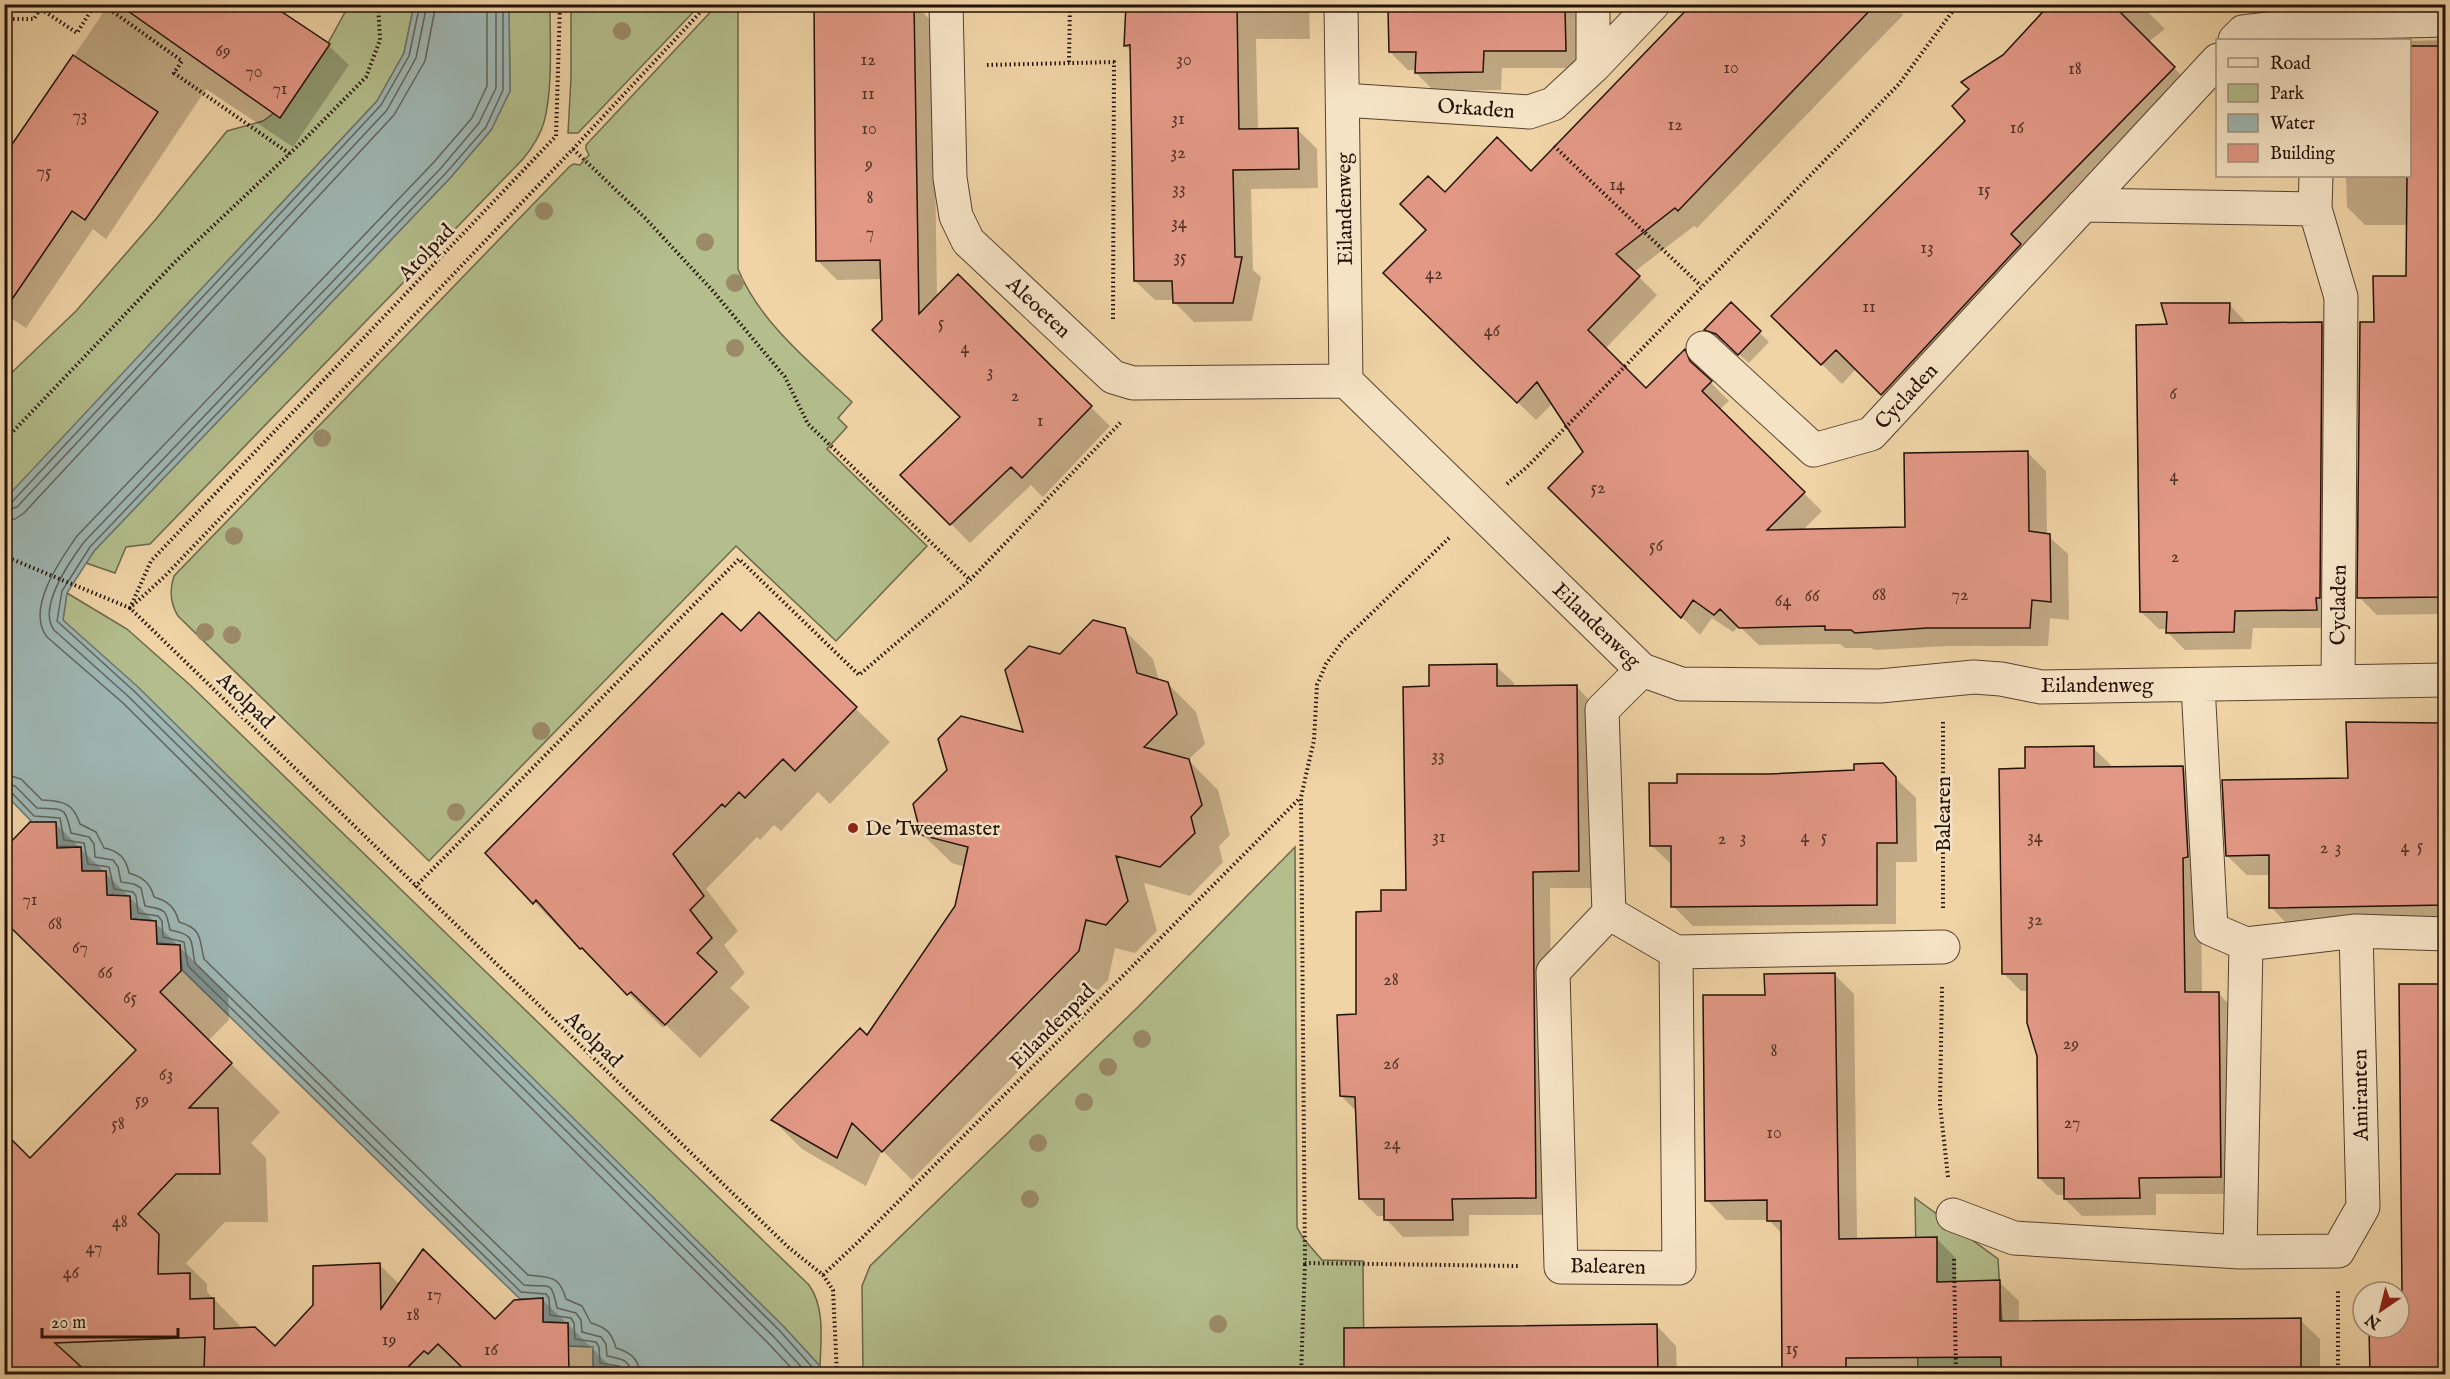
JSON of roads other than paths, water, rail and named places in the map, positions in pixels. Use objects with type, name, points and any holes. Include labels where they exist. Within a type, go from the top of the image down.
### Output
[{"type":"street","name":"Aleoeten","points":[[946,4],[950,178],[956,216],[968,241],[1123,380],[1347,381]]},
{"type":"street","name":"Eilandenweg","points":[[1341,4],[1347,381],[1642,670],[1681,684],[1880,686],[1974,677],[2001,679],[2041,687],[2445,680]]},
{"type":"street","points":[[1593,4],[1593,67]]},
{"type":"street","name":"Orkaden","points":[[1343,100],[1529,112],[1553,104],[1593,67],[1653,4]]},
{"type":"street","points":[[2236,39],[2243,32],[2319,32],[2445,20]]},
{"type":"street","name":"Cycladen","points":[[1703,348],[1814,450],[1871,434],[2216,61]]},
{"type":"street","name":"Cycladen","points":[[2316,177],[2315,209],[2341,297],[2338,681]]},
{"type":"street","points":[[2083,205],[2315,209]]},
{"type":"street","points":[[1642,670],[1602,710],[1610,913],[1676,952],[1943,947]]},
{"type":"street","points":[[2198,685],[2211,929],[2246,944],[2356,932],[2445,934]]},
{"type":"street","name":"Balearen","points":[[1610,913],[1554,972],[1560,1267],[1679,1268],[1676,952]]},
{"type":"street","name":"Amiranten","points":[[2240,1252],[2338,1251],[2363,1207],[2356,932]]},
{"type":"street","points":[[1953,1215],[2014,1238],[2240,1252],[2246,944]]},
{"type":"water","points":[[414,5],[509,5],[510,91],[491,130],[451,177],[94,551],[67,593],[63,620],[138,687],[784,1327],[820,1366],[820,1374],[617,1374],[617,1371],[593,1370],[593,1347],[568,1346],[568,1323],[543,1322],[543,1298],[520,1299],[182,970],[180,945],[157,943],[156,921],[131,919],[130,897],[107,895],[106,871],[82,871],[81,847],[57,846],[56,822],[32,822],[5,794],[4,500],[377,101],[404,53]]},
{"type":"place","name":"De Tweemaster","points":[[853,828]]}]
